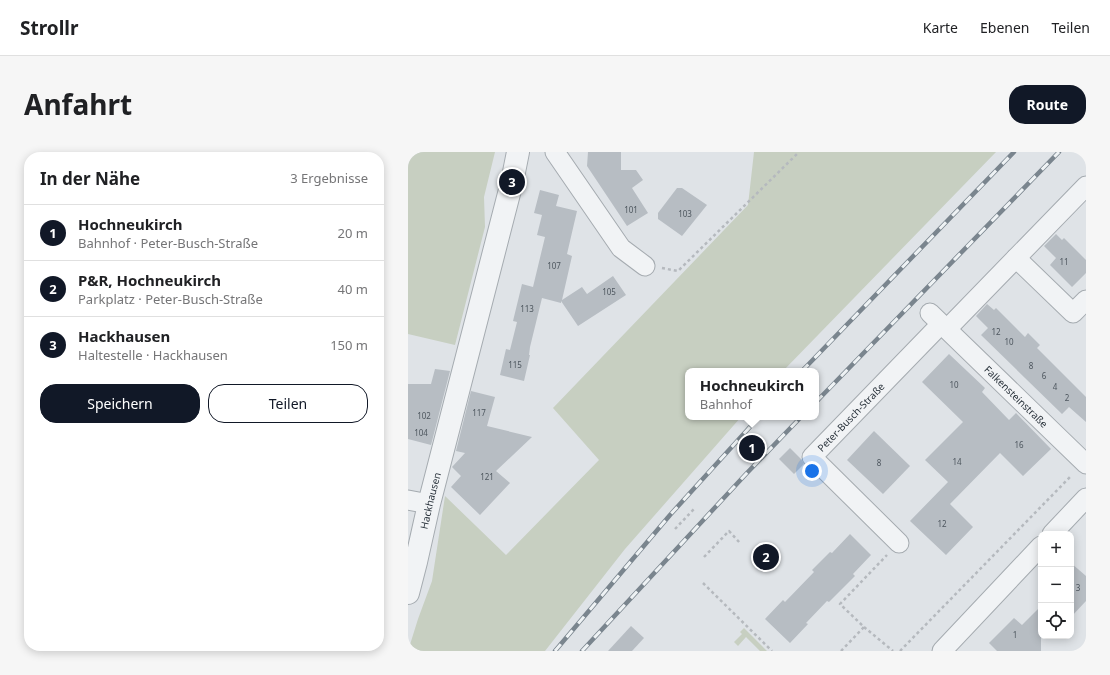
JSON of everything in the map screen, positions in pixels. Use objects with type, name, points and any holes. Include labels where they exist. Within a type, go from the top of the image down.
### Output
[{"type":"street","name":"Hackhausen","points":[[408,593],[415,566],[418,502],[512,182],[518,152]]},
{"type":"street","points":[[555,152],[621,248],[645,266]]},
{"type":"street","points":[[940,322],[1016,258],[1086,186]]},
{"type":"street","points":[[1016,258],[1073,313],[1086,300]]},
{"type":"street","name":"Falkensteinstraße","points":[[940,322],[1085,463]]},
{"type":"street","name":"Peter-Busch-Straße","points":[[899,543],[812,457],[940,322]]},
{"type":"street","points":[[1055,531],[1086,498]]},
{"type":"street","points":[[942,651],[1038,549]]},
{"type":"path","points":[[645,266],[678,270],[799,152]]},
{"type":"path","points":[[900,651],[1085,463]]},
{"type":"path","points":[[675,529],[694,509]]},
{"type":"path","points":[[704,557],[729,531],[740,543]]},
{"type":"path","points":[[893,651],[864,627],[840,604],[899,543]]},
{"type":"path","points":[[703,583],[772,651]]},
{"type":"path","points":[[841,651],[864,627]]},
{"type":"shaded area","points":[[408,152],[495,152],[484,197],[485,227],[455,345],[408,334]]},
{"type":"shaded area","points":[[754,152],[996,152],[786,368],[685,368],[685,420],[738,420],[625,549],[545,651],[408,651],[432,581],[445,496],[506,555],[599,460],[553,408],[748,205]]},
{"type":"shaded area","points":[[744,628],[767,651],[760,651],[746,637],[738,646],[734,642],[742,634],[740,632]]},
{"type":"building","points":[[588,152],[621,152],[621,170],[636,170],[643,180],[632,188],[648,213],[627,226],[587,166]]},
{"type":"building","points":[[677,188],[682,188],[707,205],[682,236],[658,219],[658,213]]},
{"type":"building","points":[[540,190],[559,195],[556,206],[577,211],[567,254],[572,256],[562,300],[582,287],[587,294],[613,276],[626,295],[578,326],[561,301],[561,303],[542,298],[530,347],[530,355],[524,381],[500,375],[506,349],[510,350],[517,322],[513,321],[522,284],[533,287],[545,237],[537,235],[542,215],[534,213]]},
{"type":"building","points":[[1056,234],[1062,240],[1064,238],[1086,260],[1086,273],[1072,287],[1050,265],[1056,258],[1044,246]]},
{"type":"building","points":[[987,304],[994,310],[996,308],[1025,337],[1028,333],[1040,345],[1037,348],[1086,397],[1086,422],[1069,407],[1062,414],[981,335],[988,328],[976,316]]},
{"type":"building","points":[[949,354],[985,388],[982,392],[1009,420],[1016,413],[1051,449],[1023,476],[1000,453],[950,504],[973,527],[946,555],[910,521],[948,482],[925,460],[963,422],[922,382]]},
{"type":"building","points":[[435,369],[450,371],[431,445],[408,439],[408,384],[431,384]]},
{"type":"building","points":[[471,391],[495,397],[487,426],[532,437],[496,471],[510,483],[480,515],[451,487],[461,476],[452,467],[465,453],[456,451]]},
{"type":"building","points":[[874,431],[910,466],[883,494],[847,460]]},
{"type":"building","points":[[790,448],[804,464],[794,474],[779,459]]},
{"type":"building","points":[[850,534],[871,555],[853,574],[855,576],[829,602],[827,601],[806,623],[808,624],[790,643],[765,619],[783,600],[785,602],[814,572],[812,570],[830,552],[832,553]]},
{"type":"building","points":[[1074,566],[1086,576],[1086,601],[1074,614]]},
{"type":"building","points":[[1038,609],[1038,639],[1041,639],[1041,651],[997,651],[989,643],[1014,618],[1022,625]]},
{"type":"building","points":[[631,626],[644,638],[632,651],[608,651]]},
{"type":"railway","points":[[805,368],[1014,152]]},
{"type":"railway","points":[[819,399],[1059,152]]},
{"type":"railway","points":[[555,651],[670,515],[756,420]]},
{"type":"railway","points":[[582,651],[798,420]]},
{"type":"place","name":"Hackhausen","points":[[512,182]]},
{"type":"place","name":"Hochneukirch","points":[[752,448]]},
{"type":"place","name":"P&R, Hochneukirch","points":[[766,557]]}]
